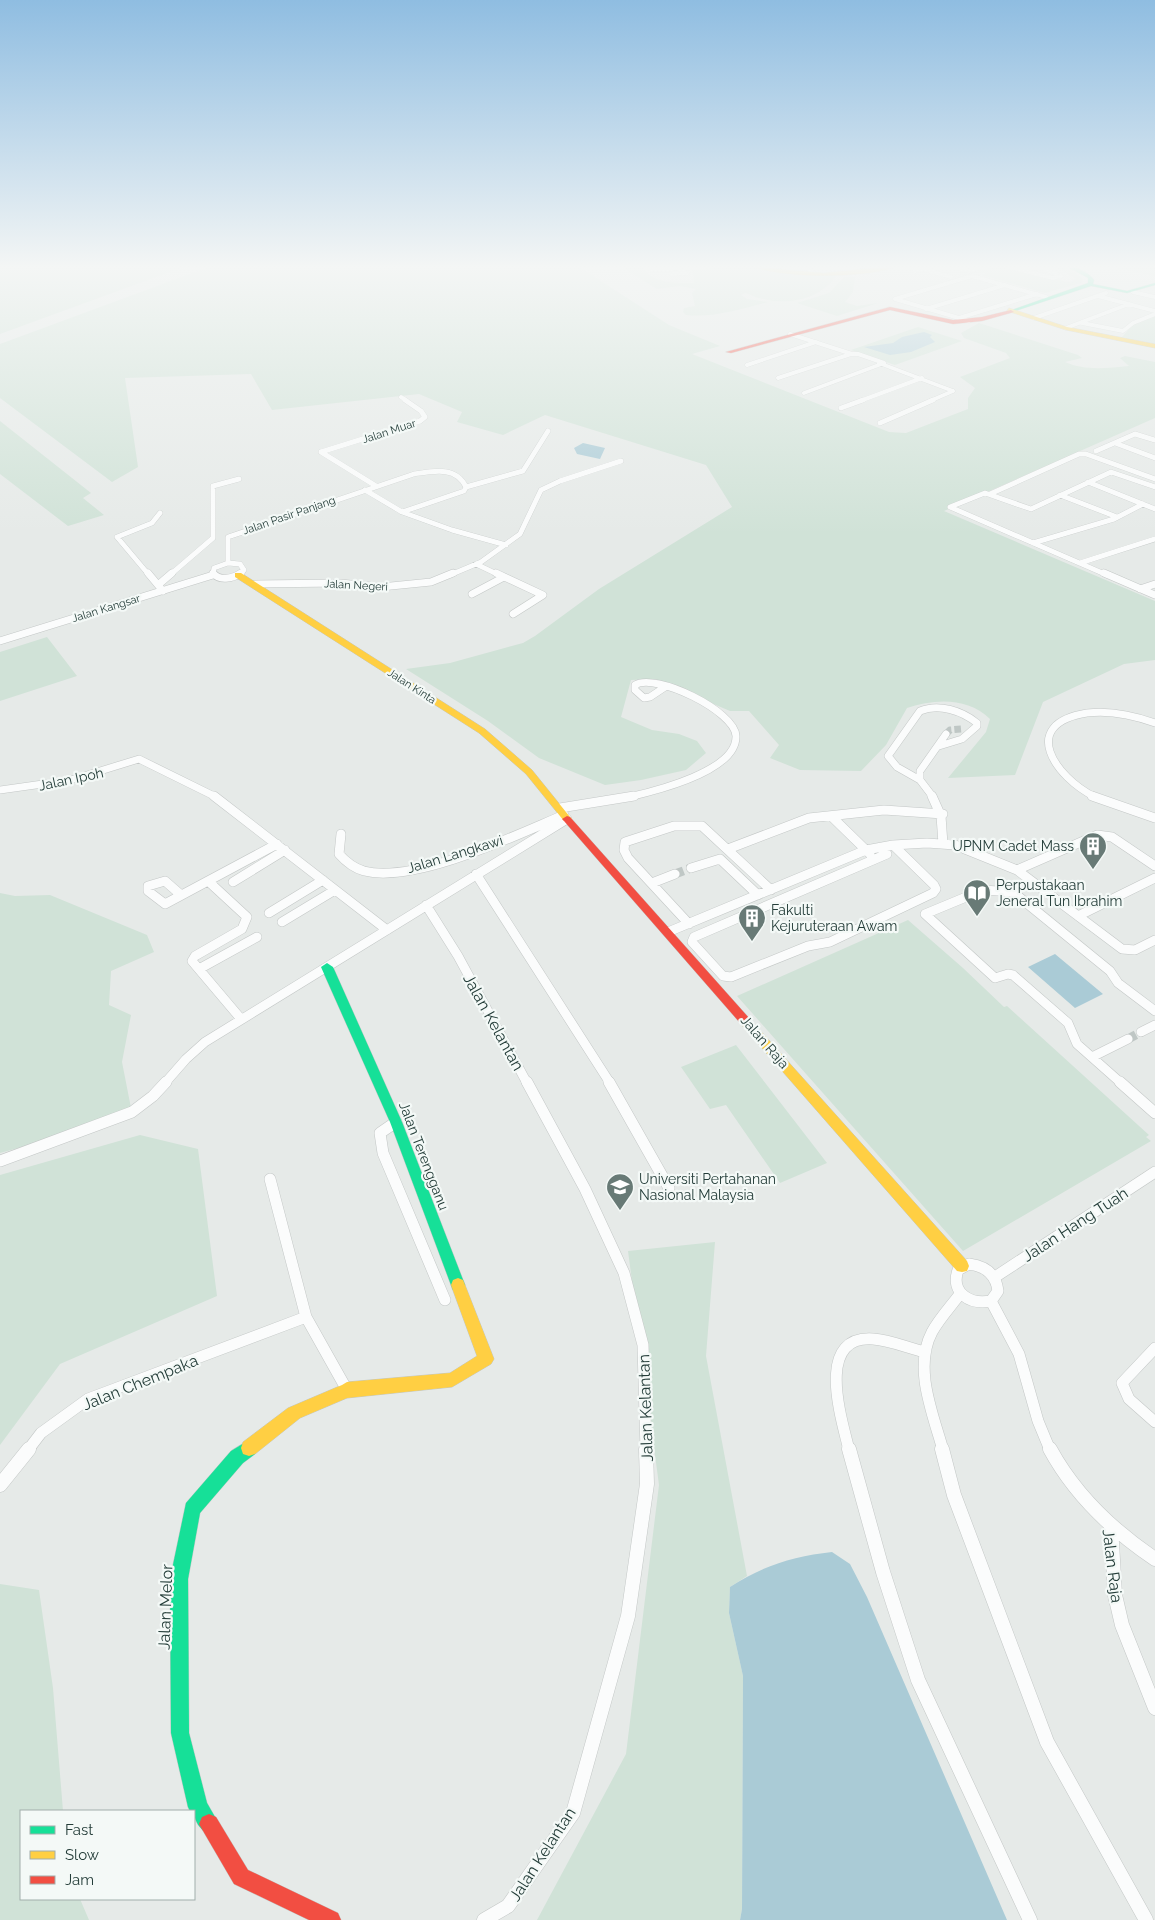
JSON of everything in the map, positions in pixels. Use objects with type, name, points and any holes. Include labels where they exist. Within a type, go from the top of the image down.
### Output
[{"type":"street","points":[[747,365],[779,355]]},
{"type":"street","points":[[778,378],[847,355]]},
{"type":"street","points":[[851,355],[884,364],[881,365]]},
{"type":"street","points":[[804,393],[881,365],[954,390],[880,422]]},
{"type":"street","points":[[841,408],[920,379]]},
{"type":"street","name":"Jalan Muar","points":[[376,486],[321,452],[420,421],[425,417],[421,411],[401,397]]},
{"type":"street","points":[[402,512],[456,495],[466,487],[523,470],[548,431]]},
{"type":"street","points":[[1154,439],[1135,434],[1096,451],[1155,476]]},
{"type":"street","points":[[1115,443],[1155,458]]},
{"type":"street","points":[[990,494],[1073,456],[1096,458],[1155,476]]},
{"type":"street","name":"Jalan Negeri","points":[[255,584],[340,583],[381,588],[431,582],[476,564],[520,534],[528,522],[541,490],[570,476],[599,470],[621,461]]},
{"type":"street","points":[[376,486],[414,474],[437,471],[457,474],[463,477],[466,487]]},
{"type":"street","points":[[1143,504],[1117,517],[1036,542],[950,508],[982,492],[1033,508],[1112,472],[1155,487]]},
{"type":"street","points":[[158,585],[213,538],[213,486],[239,479]]},
{"type":"street","points":[[1088,482],[1155,509]]},
{"type":"street","name":"Jalan Pasir Panjang","points":[[228,563],[228,537],[376,486]]},
{"type":"street","points":[[365,490],[402,512],[452,530],[506,545]]},
{"type":"street","points":[[1060,496],[1117,517]]},
{"type":"street","points":[[160,513],[152,523],[117,536],[163,591]]},
{"type":"street","points":[[1002,526],[1080,563],[1155,595]]},
{"type":"street","points":[[1080,563],[1155,539]]},
{"type":"street","points":[[228,563],[243,567],[244,570],[238,576],[225,578],[213,575],[214,568],[228,563]]},
{"type":"street","points":[[476,564],[543,595],[513,614]]},
{"type":"street","name":"Jalan Kangsar","points":[[0,641],[213,575]]},
{"type":"street","name":"Jalan Kinta","points":[[238,576],[255,584],[482,731],[529,772],[564,814]]},
{"type":"street","points":[[472,594],[504,577]]},
{"type":"street","points":[[1140,589],[1153,586]]},
{"type":"street","name":"Jalan Langkawi","points":[[341,834],[339,854],[345,862],[365,871],[389,872],[424,865],[491,845],[564,814],[655,792],[691,780],[729,754],[736,741],[733,726],[723,715],[665,687],[642,680],[634,685],[635,690],[644,698],[650,697],[665,687]]},
{"type":"street","points":[[940,746],[962,739],[964,731],[977,726],[970,718],[946,710],[923,709],[888,756],[890,761],[902,770],[920,776],[943,814],[943,844]]},
{"type":"street","points":[[1155,722],[1126,715],[1090,712],[1074,715],[1062,721],[1052,729],[1046,739],[1054,765],[1069,781],[1106,802],[1155,818]]},
{"type":"street","points":[[920,776],[946,734]]},
{"type":"street","name":"Jalan Ipoh","points":[[0,790],[64,784],[108,772],[139,759],[214,796],[277,844]]},
{"type":"street","points":[[728,849],[803,819],[897,810],[943,814]]},
{"type":"street","points":[[0,1161],[132,1112],[158,1094],[193,1051],[241,1019],[476,874],[564,814]]},
{"type":"street","name":"Jalan Raja","points":[[564,814],[962,1266]]},
{"type":"street","points":[[831,816],[876,858]]},
{"type":"street","points":[[690,924],[628,858],[624,850],[626,840],[675,825],[696,824],[706,828],[771,890]]},
{"type":"street","points":[[1017,870],[1090,837],[1103,834],[1112,837],[1155,866]]},
{"type":"street","points":[[181,895],[277,844],[387,930]]},
{"type":"street","points":[[668,932],[866,850],[893,845],[943,844],[955,845],[1017,870],[1122,949],[1135,950],[1155,940]]},
{"type":"street","points":[[887,854],[747,912],[691,940],[723,976],[727,977],[808,946],[830,942],[933,894],[936,889],[934,885],[893,845]]},
{"type":"street","points":[[233,882],[285,850]]},
{"type":"street","points":[[692,868],[720,859],[758,895]]},
{"type":"street","points":[[838,862],[848,870]]},
{"type":"street","points":[[811,873],[820,882]]},
{"type":"street","points":[[476,874],[596,1059],[669,1188]]},
{"type":"street","points":[[652,883],[675,874]]},
{"type":"street","points":[[1078,916],[1155,878]]},
{"type":"street","points":[[268,913],[324,880]]},
{"type":"street","points":[[208,881],[248,917],[242,928],[192,959],[241,1019]]},
{"type":"street","points":[[783,885],[792,894]]},
{"type":"street","points":[[282,922],[335,890]]},
{"type":"street","points":[[1154,1110],[1077,1044],[1068,1023],[1013,975],[1008,974],[995,978],[926,914],[983,890],[1014,893],[1110,971],[1118,983],[1155,1011]]},
{"type":"street","points":[[738,903],[747,912]]},
{"type":"street","name":"Jalan Kelantan","points":[[426,905],[458,956],[585,1189],[624,1273],[643,1346],[647,1484],[628,1616],[597,1729],[573,1813],[508,1906],[484,1920]]},
{"type":"street","points":[[712,914],[721,924]]},
{"type":"street","points":[[199,969],[257,937]]},
{"type":"street","name":"Jalan Terengganu","points":[[327,966],[396,1122],[486,1359]]},
{"type":"street","points":[[1141,1032],[1155,1025]]},
{"type":"street","points":[[1092,1057],[1128,1039]]},
{"type":"street","points":[[396,1122],[380,1133],[383,1153],[445,1300]]},
{"type":"street","name":"Jalan Hang Tuah","points":[[994,1277],[1155,1172]]},
{"type":"street","points":[[270,1179],[306,1317],[347,1390]]},
{"type":"street","points":[[976,1265],[990,1271],[998,1291],[991,1301],[978,1303],[960,1294],[954,1281],[958,1270],[962,1266],[976,1265]]},
{"type":"street","points":[[960,1294],[932,1332],[925,1352],[924,1381],[954,1495],[1047,1742],[1146,1920]]},
{"type":"street","name":"Jalan Raja","points":[[991,1301],[1022,1361],[1044,1438],[1063,1472],[1079,1494],[1111,1526],[1115,1595],[1122,1625],[1155,1708]]},
{"type":"street","name":"Jalan Chempaka","points":[[0,1485],[41,1433],[88,1399],[306,1317]]},
{"type":"street","points":[[925,1352],[873,1339],[861,1340],[850,1345],[840,1355],[836,1366],[835,1387],[850,1455],[918,1680],[1030,1920]]},
{"type":"street","points":[[1155,1348],[1122,1382],[1121,1388],[1126,1396],[1155,1422]]},
{"type":"street","name":"Jalan Melor","points":[[331,1920],[241,1876],[198,1807],[180,1733],[179,1579],[192,1509],[237,1457],[294,1413],[347,1390],[452,1380],[486,1359]]},
{"type":"street","points":[[1111,1526],[1155,1559]]},
{"type":"green space","points":[[0,355],[694,355],[889,432],[906,433],[968,409],[968,398],[975,388],[960,377],[1010,358],[1007,355],[1077,355],[1082,358],[1065,362],[1080,367],[1096,368],[1129,366],[1120,358],[1125,356],[1155,362],[1155,418],[944,511],[1155,601],[1155,660],[1124,664],[1043,702],[1015,775],[948,778],[986,732],[990,719],[981,712],[961,703],[929,703],[907,708],[886,745],[861,771],[800,770],[770,758],[779,745],[749,711],[730,711],[655,679],[631,680],[621,717],[652,730],[679,734],[697,741],[706,753],[686,770],[641,780],[605,785],[539,758],[488,721],[406,669],[450,663],[523,643],[599,589],[732,507],[706,465],[545,415],[503,435],[457,422],[462,412],[419,394],[272,410],[251,374],[125,378],[138,467],[112,482],[0,398]]},
{"type":"green space","points":[[864,355],[924,355],[895,365]]},
{"type":"green space","points":[[0,421],[91,493],[83,498],[104,515],[68,526],[0,474]]},
{"type":"green space","points":[[47,637],[77,676],[0,701],[0,652]]},
{"type":"green space","points":[[0,893],[15,896],[50,895],[147,935],[154,952],[111,971],[109,1005],[131,1015],[122,1062],[131,1108],[65,1135],[0,1153]]},
{"type":"green space","points":[[908,920],[1004,1007],[1007,1006],[1149,1135],[1146,1137],[1151,1141],[963,1251],[737,996]]},
{"type":"green space","points":[[736,1045],[827,1163],[780,1183],[726,1105],[710,1109],[681,1067]]},
{"type":"green space","points":[[140,1135],[198,1149],[217,1296],[60,1364],[0,1445],[0,1175]]},
{"type":"green space","points":[[715,1242],[706,1356],[747,1576],[730,1587],[729,1613],[743,1676],[742,1909],[740,1920],[537,1920],[626,1754],[659,1485],[628,1251]]},
{"type":"green space","points":[[0,1584],[39,1590],[53,1688],[63,1810],[20,1810],[20,1900],[80,1900],[89,1920],[0,1920]]},
{"type":"water","points":[[583,443],[605,448],[600,459],[577,454],[574,448]]},
{"type":"water","points":[[1055,954],[1103,994],[1075,1008],[1028,967]]},
{"type":"water","points":[[832,1552],[850,1564],[867,1597],[1007,1920],[740,1920],[742,1909],[743,1676],[729,1613],[730,1587],[754,1573],[779,1563],[805,1556]]},
{"type":"tunnel","points":[[946,734],[950,730],[961,729]]},
{"type":"tunnel","points":[[675,874],[691,868]]},
{"type":"tunnel","points":[[1128,1039],[1141,1032]]},
{"type":"traffic: fast","points":[[327,967],[396,1122],[458,1285]]},
{"type":"traffic: fast","points":[[209,1824],[198,1807],[180,1733],[179,1579],[192,1509],[237,1457],[249,1448]]},
{"type":"traffic: slow","points":[[238,575],[482,731],[529,772],[567,819]]},
{"type":"traffic: slow","points":[[745,1021],[962,1266]]},
{"type":"traffic: slow","points":[[249,1448],[294,1413],[347,1390],[452,1380],[486,1359],[458,1285]]},
{"type":"traffic: jam","points":[[567,819],[745,1021]]},
{"type":"traffic: jam","points":[[209,1824],[241,1877],[331,1920]]},
{"type":"place","name":"UPNM Cadet Mass","points":[[1093,870]]},
{"type":"place","name":"Perpustakaan Jeneral Tun Ibrahim","points":[[977,917]]},
{"type":"place","name":"Fakulti Kejuruteraan Awam","points":[[752,942]]},
{"type":"place","name":"Universiti Pertahanan Nasional Malaysia","points":[[620,1211]]}]
